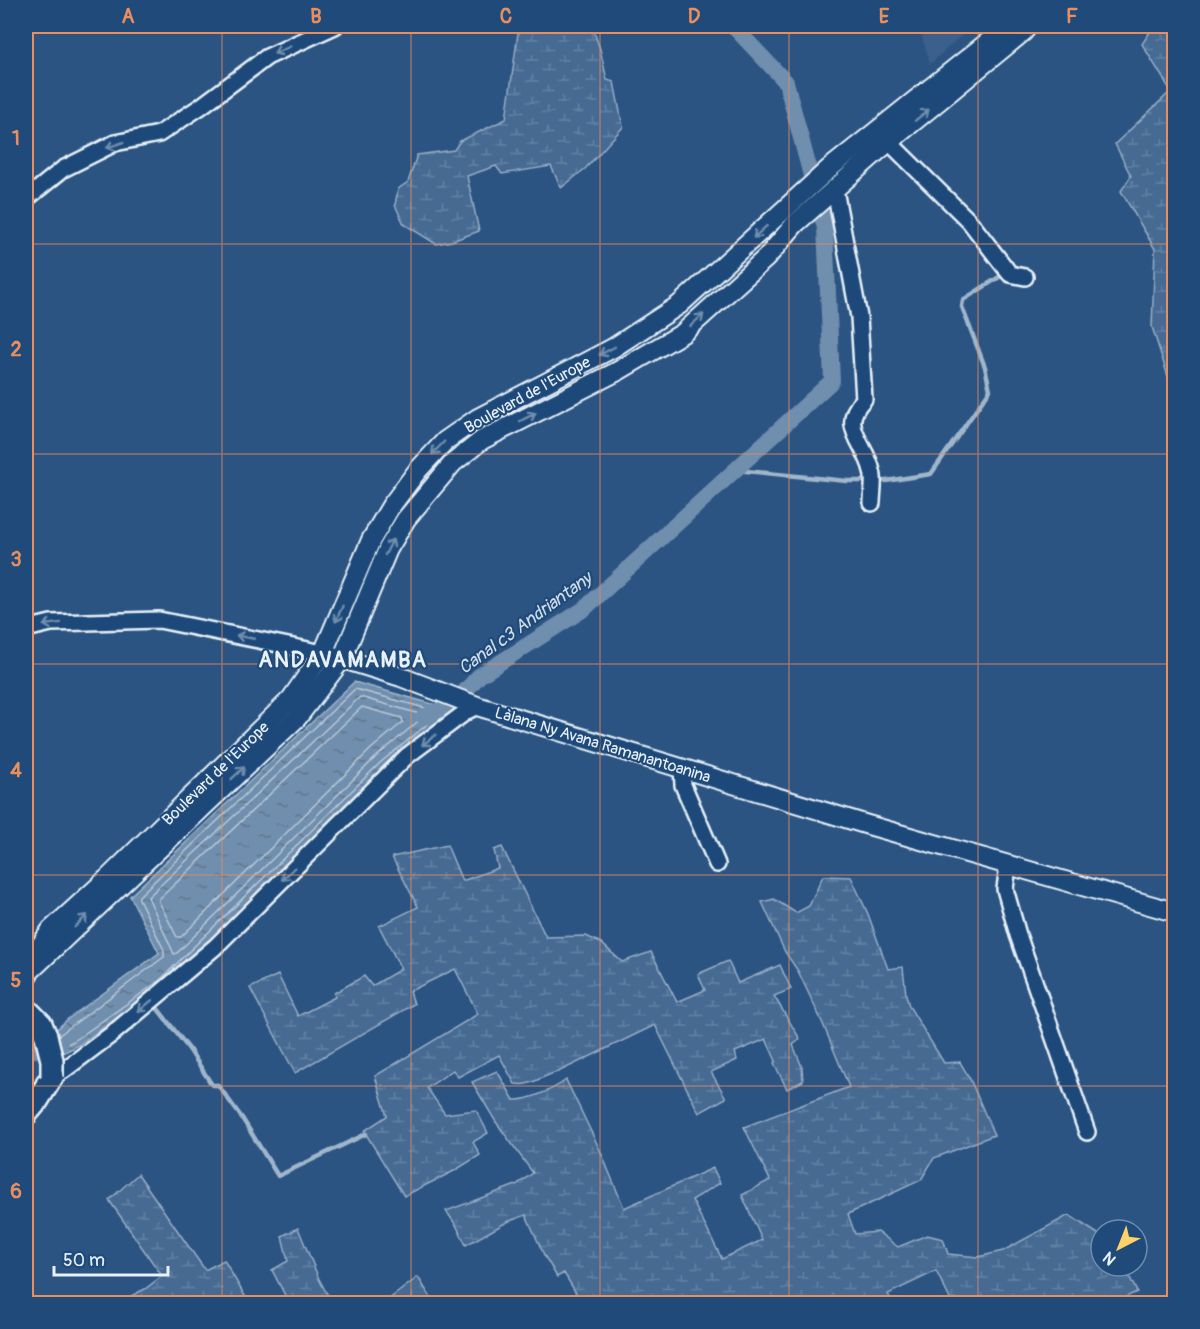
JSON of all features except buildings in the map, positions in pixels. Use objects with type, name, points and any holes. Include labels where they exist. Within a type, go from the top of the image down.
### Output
[{"type":"main road","points":[[26,1007],[44,1030],[52,1060],[49,1082],[26,1114]]},
{"type":"main road","points":[[26,1092],[49,1082]]},
{"type":"street","points":[[26,199],[63,169],[115,143],[159,134],[200,107],[267,57],[335,26]]},
{"type":"street","name":"Boulevard de l'Europe","points":[[26,967],[51,930],[107,879],[291,699],[323,653],[371,540],[391,506],[418,470],[445,441],[478,418],[613,348],[679,305],[830,168],[1008,26]]},
{"type":"street","name":"Boulevard de l'Europe","points":[[26,978],[30,971],[87,915],[297,718],[342,659],[388,549],[406,519],[453,463],[482,440],[618,371],[683,333],[766,258],[795,224],[1028,26]]},
{"type":"street","points":[[889,142],[970,222],[1010,274],[1025,277]]},
{"type":"street","points":[[832,192],[859,317],[864,399],[855,408],[852,425],[873,471],[872,498]]},
{"type":"street","name":"Làlana Ny Avana Ramanantoanina","points":[[26,629],[51,623],[159,620],[323,653],[401,677],[477,706],[868,825],[1174,912]]},
{"type":"street","points":[[49,1082],[43,1082],[64,1070],[112,1034],[215,947],[407,756],[477,706]]},
{"type":"street","points":[[682,768],[683,785],[717,864]]},
{"type":"street","points":[[1008,865],[1005,889],[1018,935],[1088,1132]]},
{"type":"shaded area","points":[[919,26],[972,26],[930,64]]},
{"type":"green space","points":[[519,26],[592,26],[607,80],[614,82],[623,127],[586,168],[561,188],[551,166],[502,174],[496,166],[467,176],[479,231],[436,244],[404,224],[395,205],[398,189],[408,182],[417,155],[454,150],[460,141],[506,119]]},
{"type":"green space","points":[[1154,26],[1174,26],[1174,395],[1152,327],[1155,249],[1121,191],[1131,176],[1115,144],[1171,91],[1142,44]]},
{"type":"green space","points":[[447,845],[462,881],[498,868],[494,850],[502,847],[546,937],[586,936],[601,943],[622,962],[651,952],[677,1002],[705,990],[698,974],[728,961],[738,983],[780,965],[791,989],[774,996],[800,1039],[793,1045],[802,1067],[803,1081],[787,1089],[774,1063],[776,1061],[766,1039],[735,1052],[737,1060],[711,1072],[726,1098],[699,1113],[655,1025],[558,1072],[527,1084],[515,1084],[499,1055],[458,1077],[453,1070],[427,1088],[445,1114],[476,1110],[488,1133],[473,1142],[480,1155],[404,1196],[364,1131],[387,1116],[375,1076],[478,1014],[455,969],[410,991],[414,1004],[295,1073],[250,988],[278,975],[298,1016],[335,997],[334,993],[364,976],[372,986],[401,969],[379,926],[418,907],[392,857]]},
{"type":"green space","points":[[823,876],[851,877],[868,914],[888,969],[903,967],[909,1006],[944,1063],[960,1062],[970,1079],[994,1135],[934,1158],[921,1180],[848,1214],[855,1234],[878,1232],[898,1247],[927,1235],[943,1239],[948,1254],[978,1257],[1003,1251],[1069,1215],[1089,1228],[1089,1278],[1130,1278],[1137,1292],[1113,1303],[952,1303],[936,1271],[888,1294],[893,1303],[582,1303],[564,1273],[557,1277],[526,1215],[507,1222],[466,1245],[446,1211],[516,1185],[533,1173],[496,1122],[472,1082],[497,1071],[514,1100],[541,1094],[566,1080],[600,1150],[624,1208],[713,1168],[720,1183],[692,1200],[722,1259],[762,1240],[742,1195],[770,1180],[744,1127],[849,1087],[823,1024],[762,902],[774,899],[796,913],[809,906]]},
{"type":"green space","points":[[138,1174],[205,1270],[224,1260],[249,1303],[117,1303],[145,1289],[162,1276],[109,1200]]},
{"type":"green space","points":[[298,1228],[319,1279],[332,1303],[289,1303],[272,1270],[288,1261],[282,1236]]},
{"type":"green space","points":[[418,1277],[434,1303],[384,1303]]},
{"type":"water","points":[[354,682],[450,709],[428,732],[386,766],[163,986],[77,1046],[52,1058],[49,1036],[69,1018],[159,953],[130,896]]},
{"type":"waterway","name":"Canal c3 Andriantany","points":[[424,717],[454,703],[479,676],[584,609],[832,381],[825,228],[786,82],[733,26]]},
{"type":"waterway","points":[[736,470],[847,481],[886,481],[931,474],[990,390],[985,367],[962,307],[963,300],[1004,274]]},
{"type":"waterway","points":[[158,1009],[189,1049],[212,1085],[218,1085],[242,1118],[278,1176],[366,1134]]},
{"type":"waterway","name":"Canal c3 Andriantany","points":[[26,1052],[60,1045]]},
{"type":"district","name":"ANDAVAMAMBA","points":[[343,659]]}]
